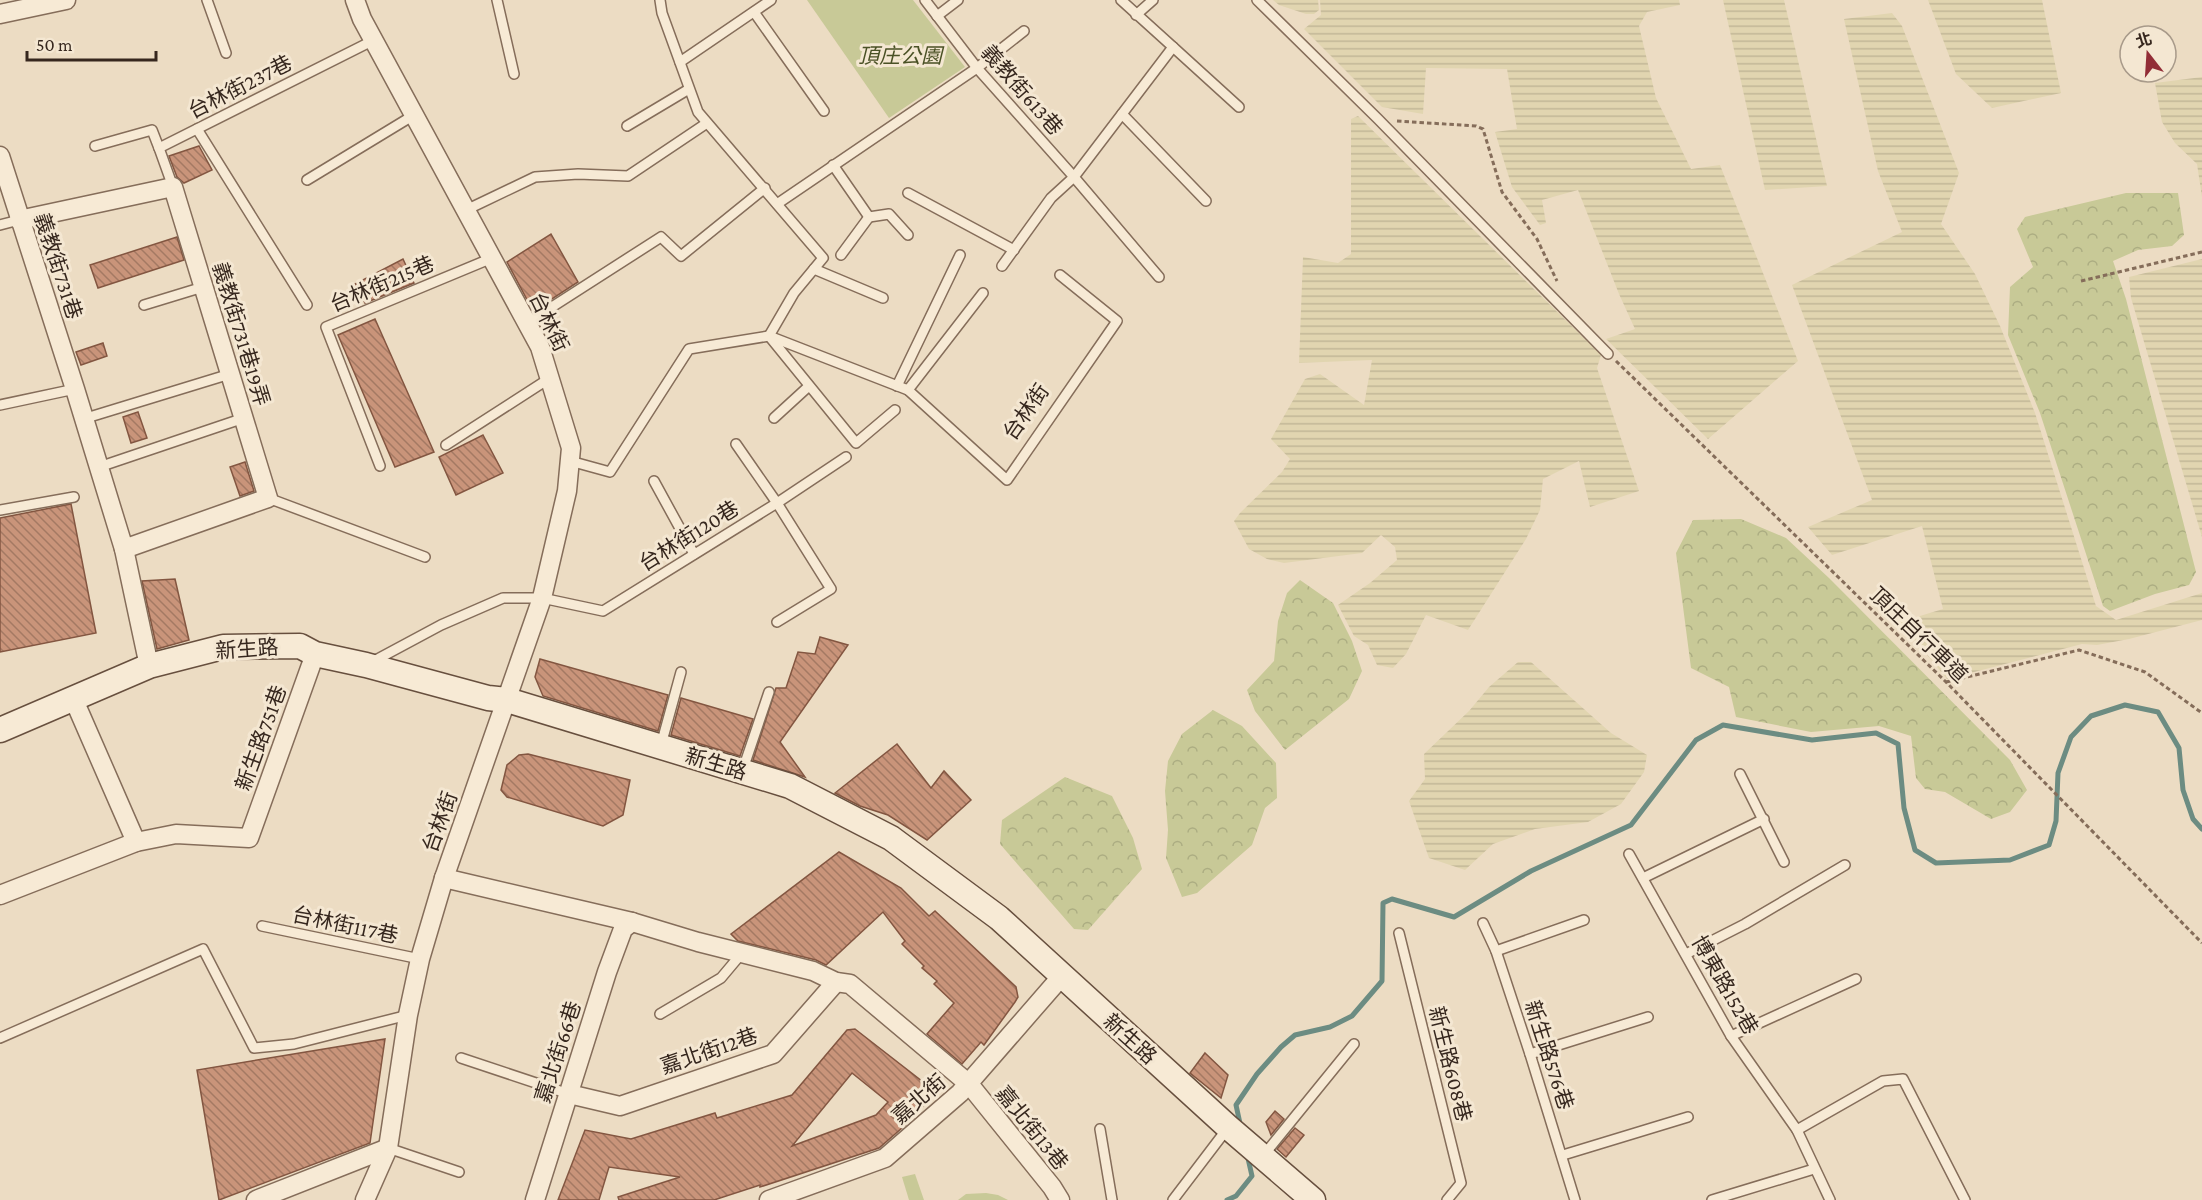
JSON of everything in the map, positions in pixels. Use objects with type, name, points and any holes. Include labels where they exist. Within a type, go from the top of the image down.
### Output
[{"type":"street","points":[[0,14],[66,0]]},
{"type":"street","name":"台林街","points":[[355,0],[374,40],[540,347],[571,448],[567,491],[542,598],[444,878],[420,959],[408,1015],[388,1148],[365,1200]]},
{"type":"street","name":"義教街731巷","points":[[0,156],[124,549],[149,666]]},
{"type":"street","points":[[19,220],[173,186]]},
{"type":"street","name":"義教街731巷19弄","points":[[173,186],[268,498]]},
{"type":"street","points":[[124,549],[268,498]]},
{"type":"street","name":"新生路","points":[[0,730],[149,666],[223,647],[300,646],[315,654],[366,665],[488,698],[507,700],[790,786],[891,838],[999,918],[1228,1127],[1313,1200]]},
{"type":"street","name":"新生路751巷","points":[[136,842],[176,834],[249,838],[315,654]]},
{"type":"street","points":[[0,895],[136,842],[74,700]]},
{"type":"street","points":[[444,878],[632,922],[813,971],[836,982],[850,984],[969,1084]]},
{"type":"street","name":"嘉北街66巷","points":[[535,1200],[611,961],[623,929],[632,922]]},
{"type":"street","name":"嘉北街","points":[[769,1200],[885,1158],[969,1084],[1061,976]]},
{"type":"street","name":"嘉北街12巷","points":[[569,1094],[620,1106],[773,1054],[836,982]]},
{"type":"street","name":"嘉北街13巷","points":[[969,1084],[1060,1200]]},
{"type":"street","points":[[256,1200],[388,1148]]},
{"type":"lane","points":[[207,0],[226,53]]},
{"type":"lane","points":[[497,0],[514,74]]},
{"type":"lane","points":[[660,0],[662,13],[698,112],[824,258],[794,293],[769,336]]},
{"type":"lane","points":[[680,62],[771,0]]},
{"type":"lane","name":"義教街613巷","points":[[924,0],[977,68],[1159,277]]},
{"type":"lane","points":[[937,16],[958,0]]},
{"type":"lane","points":[[1121,0],[1239,107]]},
{"type":"lane","points":[[1136,15],[1153,0]]},
{"type":"lane","points":[[1257,0],[1378,119],[1608,354]]},
{"type":"lane","points":[[754,12],[824,111]]},
{"type":"lane","points":[[777,204],[977,68],[1024,31]]},
{"type":"lane","name":"台林街237巷","points":[[159,148],[374,40]]},
{"type":"lane","points":[[1002,266],[1051,198],[1074,177],[1173,47]]},
{"type":"lane","points":[[627,126],[689,89]]},
{"type":"lane","points":[[1122,114],[1206,201]]},
{"type":"lane","points":[[307,180],[414,115]]},
{"type":"lane","points":[[466,210],[535,177],[578,174],[628,176],[707,123]]},
{"type":"lane","points":[[197,129],[307,305]]},
{"type":"lane","points":[[94,146],[152,130],[173,186]]},
{"type":"lane","points":[[833,165],[869,217]]},
{"type":"lane","points":[[527,323],[661,237],[681,256],[765,188]]},
{"type":"lane","points":[[908,193],[1014,249]]},
{"type":"lane","points":[[841,255],[869,217],[889,213],[908,235]]},
{"type":"lane","points":[[0,225],[19,220]]},
{"type":"lane","points":[[897,386],[960,255]]},
{"type":"lane","name":"台林街215巷","points":[[380,466],[326,327],[492,258]]},
{"type":"lane","points":[[814,269],[883,298]]},
{"type":"lane","name":"台林街","points":[[769,336],[908,390],[1006,480],[1117,321],[1060,275]]},
{"type":"lane","points":[[144,305],[203,287]]},
{"type":"lane","points":[[908,390],[983,292]]},
{"type":"lane","points":[[769,336],[856,443],[895,410]]},
{"type":"lane","points":[[570,461],[610,472],[689,349],[769,336]]},
{"type":"lane","points":[[83,419],[230,374]]},
{"type":"lane","points":[[446,445],[550,378]]},
{"type":"lane","points":[[774,418],[809,386]]},
{"type":"lane","points":[[0,405],[75,389]]},
{"type":"lane","points":[[99,467],[244,418]]},
{"type":"lane","points":[[736,444],[777,503],[831,589],[777,622]]},
{"type":"lane","name":"台林街120巷","points":[[366,665],[441,625],[503,598],[542,598],[603,611],[777,503],[846,457]]},
{"type":"lane","points":[[654,482],[694,554]]},
{"type":"lane","points":[[0,510],[74,497]]},
{"type":"lane","points":[[268,498],[425,557]]},
{"type":"lane","points":[[660,747],[681,672]]},
{"type":"lane","points":[[742,772],[769,692]]},
{"type":"lane","points":[[1740,774],[1784,862]]},
{"type":"lane","points":[[1643,878],[1764,819]]},
{"type":"lane","name":"博東路152巷","points":[[1629,854],[1731,1036],[1797,1130],[1830,1200]]},
{"type":"lane","points":[[1686,954],[1745,924],[1845,865]]},
{"type":"lane","points":[[1496,951],[1584,920]]},
{"type":"lane","name":"新生路576巷","points":[[1482,923],[1496,951],[1563,1155],[1575,1200]]},
{"type":"lane","name":"台林街117巷","points":[[262,926],[420,959]]},
{"type":"lane","name":"新生路608巷","points":[[1399,933],[1461,1183],[1448,1200]]},
{"type":"lane","points":[[0,1038],[203,949],[254,1048],[294,1044],[408,1015]]},
{"type":"lane","points":[[660,1014],[721,978],[742,953]]},
{"type":"lane","points":[[1731,1036],[1856,979]]},
{"type":"lane","points":[[1530,1054],[1648,1017]]},
{"type":"lane","points":[[1263,1156],[1354,1044]]},
{"type":"lane","points":[[461,1058],[569,1094]]},
{"type":"lane","points":[[1797,1130],[1882,1081],[1903,1079],[1965,1200]]},
{"type":"lane","points":[[1563,1155],[1688,1117]]},
{"type":"lane","points":[[1173,1200],[1228,1127]]},
{"type":"lane","points":[[1100,1129],[1112,1200]]},
{"type":"lane","points":[[388,1148],[459,1172]]},
{"type":"lane","points":[[1712,1200],[1814,1169]]},
{"type":"path","points":[[1378,119],[1476,126],[1483,129],[1502,192],[1537,239],[1559,287]]},
{"type":"path","points":[[2081,281],[2202,252]]},
{"type":"path","name":"頂庄自行車道","points":[[1608,354],[1946,682],[2202,944]]},
{"type":"path","points":[[1946,682],[2079,650],[2145,672],[2202,713]]},
{"type":"shaded area","points":[[1273,0],[1318,0],[1319,10],[1314,14],[1306,14],[1279,5]]},
{"type":"shaded area","points":[[1320,0],[1679,0],[1680,5],[1647,12],[1639,26],[1656,98],[1691,169],[1720,165],[1798,361],[1708,439],[1606,339],[1635,329],[1578,190],[1542,200],[1546,223],[1540,225],[1512,187],[1495,132],[1517,129],[1507,69],[1426,68],[1423,114],[1382,107],[1304,29],[1321,15]]},
{"type":"shaded area","points":[[1723,0],[1784,0],[1827,186],[1765,190]]},
{"type":"shaded area","points":[[1928,0],[2042,0],[2061,93],[1992,108],[1956,74]]},
{"type":"shaded area","points":[[1892,13],[1902,26],[1959,173],[1941,224],[1975,274],[2000,326],[2035,413],[2096,606],[2116,620],[2202,593],[2202,620],[2129,639],[2097,645],[2082,644],[1947,679],[1900,622],[1943,609],[1922,526],[1832,555],[1808,527],[1872,500],[1792,285],[1902,232],[1878,171],[1844,19]]},
{"type":"shaded area","points":[[2202,77],[2202,197],[2197,164],[2175,143],[2162,122],[2155,84],[2178,84],[2178,80]]},
{"type":"shaded area","points":[[1358,116],[1601,355],[1597,368],[1639,491],[1590,507],[1579,461],[1543,479],[1540,510],[1526,539],[1468,630],[1426,615],[1406,654],[1393,668],[1377,665],[1368,645],[1354,636],[1338,605],[1370,583],[1397,560],[1395,547],[1381,535],[1362,553],[1284,563],[1267,559],[1249,549],[1234,521],[1282,472],[1290,459],[1271,439],[1305,379],[1320,374],[1364,405],[1372,360],[1299,363],[1303,257],[1338,263],[1351,254],[1351,119]]},
{"type":"shaded area","points":[[2202,259],[2202,537],[2131,298],[2129,277]]},
{"type":"shaded area","points":[[1518,662],[1531,662],[1611,733],[1647,755],[1644,772],[1621,804],[1588,822],[1535,829],[1493,844],[1465,870],[1429,858],[1409,801],[1425,779],[1424,754],[1469,711],[1489,687]]},
{"type":"green space","name":"頂庄公園","points":[[807,0],[913,0],[965,67],[889,118]]},
{"type":"green space","points":[[2126,193],[2178,193],[2184,235],[2172,246],[2138,250],[2113,261],[2126,299],[2196,572],[2189,585],[2155,594],[2110,611],[2103,606],[2040,413],[2008,335],[2010,287],[2033,267],[2017,229],[2025,217]]},
{"type":"green space","points":[[1741,519],[1786,538],[1829,578],[2010,760],[2027,790],[2010,812],[1991,819],[1945,792],[1925,789],[1916,778],[1911,736],[1879,726],[1811,732],[1736,717],[1729,687],[1691,668],[1676,553],[1693,520]]},
{"type":"green space","points":[[1300,580],[1333,603],[1352,641],[1362,671],[1349,699],[1285,750],[1255,711],[1247,690],[1274,661],[1278,621],[1287,593]]},
{"type":"green space","points":[[1213,710],[1242,726],[1276,763],[1277,798],[1265,808],[1252,845],[1197,893],[1182,897],[1166,858],[1168,830],[1165,791],[1168,761],[1182,734]]},
{"type":"green space","points":[[1065,777],[1112,796],[1133,838],[1142,869],[1088,930],[1074,929],[1000,844],[1002,820]]},
{"type":"green space","points":[[915,1174],[924,1200],[909,1200],[902,1177]]},
{"type":"green space","points":[[986,1193],[1008,1200],[958,1200],[966,1194]]},
{"type":"building","points":[[199,146],[212,170],[184,183],[177,177],[169,156]]},
{"type":"building","points":[[551,234],[578,282],[535,310],[532,309],[507,262]]},
{"type":"building","points":[[177,237],[184,260],[98,288],[90,265]]},
{"type":"building","points":[[403,259],[414,283],[365,303],[355,284]]},
{"type":"building","points":[[375,319],[434,452],[395,467],[338,335]]},
{"type":"building","points":[[103,343],[107,356],[81,365],[76,352]]},
{"type":"building","points":[[138,412],[147,438],[131,443],[123,417]]},
{"type":"building","points":[[483,435],[503,473],[456,495],[439,457]]},
{"type":"building","points":[[245,462],[254,491],[240,496],[230,467]]},
{"type":"building","points":[[71,504],[96,633],[0,652],[0,518]]},
{"type":"building","points":[[175,579],[189,640],[157,649],[142,581]]},
{"type":"building","points":[[820,637],[848,645],[780,742],[805,777],[753,760],[776,688],[786,688],[798,652],[815,654]]},
{"type":"building","points":[[540,659],[668,695],[658,731],[543,696],[535,677]]},
{"type":"building","points":[[681,698],[753,719],[740,756],[671,735]]},
{"type":"building","points":[[897,744],[931,788],[944,771],[971,800],[927,840],[888,815],[860,806],[835,793]]},
{"type":"building","points":[[528,754],[630,780],[623,815],[603,826],[507,797],[501,790],[507,765],[519,755]]},
{"type":"building","points":[[839,852],[901,888],[929,916],[935,911],[1016,987],[1018,997],[1015,1002],[984,1045],[981,1042],[962,1064],[927,1034],[954,1003],[934,984],[937,981],[922,968],[924,966],[902,944],[905,941],[883,912],[826,965],[816,960],[738,941],[731,934]]},
{"type":"building","points":[[855,1029],[932,1089],[933,1096],[879,1148],[714,1200],[619,1200],[618,1197],[680,1177],[609,1167],[599,1200],[558,1200],[585,1130],[631,1139],[715,1113],[717,1118],[792,1095],[847,1030]],"holes":[[[852,1073],[888,1102],[876,1115],[792,1146]]]},
{"type":"building","points":[[385,1039],[370,1143],[219,1200],[197,1070]]},
{"type":"building","points":[[1205,1053],[1228,1075],[1221,1098],[1190,1073]]},
{"type":"building","points":[[1275,1111],[1284,1119],[1271,1135],[1266,1122]]},
{"type":"building","points":[[1295,1128],[1304,1135],[1286,1157],[1277,1149]]},
{"type":"waterway","points":[[1241,1128],[1236,1105],[1257,1074],[1281,1047],[1295,1035],[1330,1027],[1352,1016],[1382,981],[1383,903],[1392,899],[1454,917],[1531,871],[1631,825],[1696,740],[1723,725],[1812,740],[1876,733],[1898,744],[1904,808],[1915,850],[1936,863],[2010,860],[2049,845],[2056,821],[2058,773],[2071,737],[2091,716],[2125,705],[2158,712],[2179,748],[2183,790],[2193,819],[2202,829]]},
{"type":"waterway","points":[[1227,1200],[1236,1196],[1252,1176],[1247,1154]]}]
